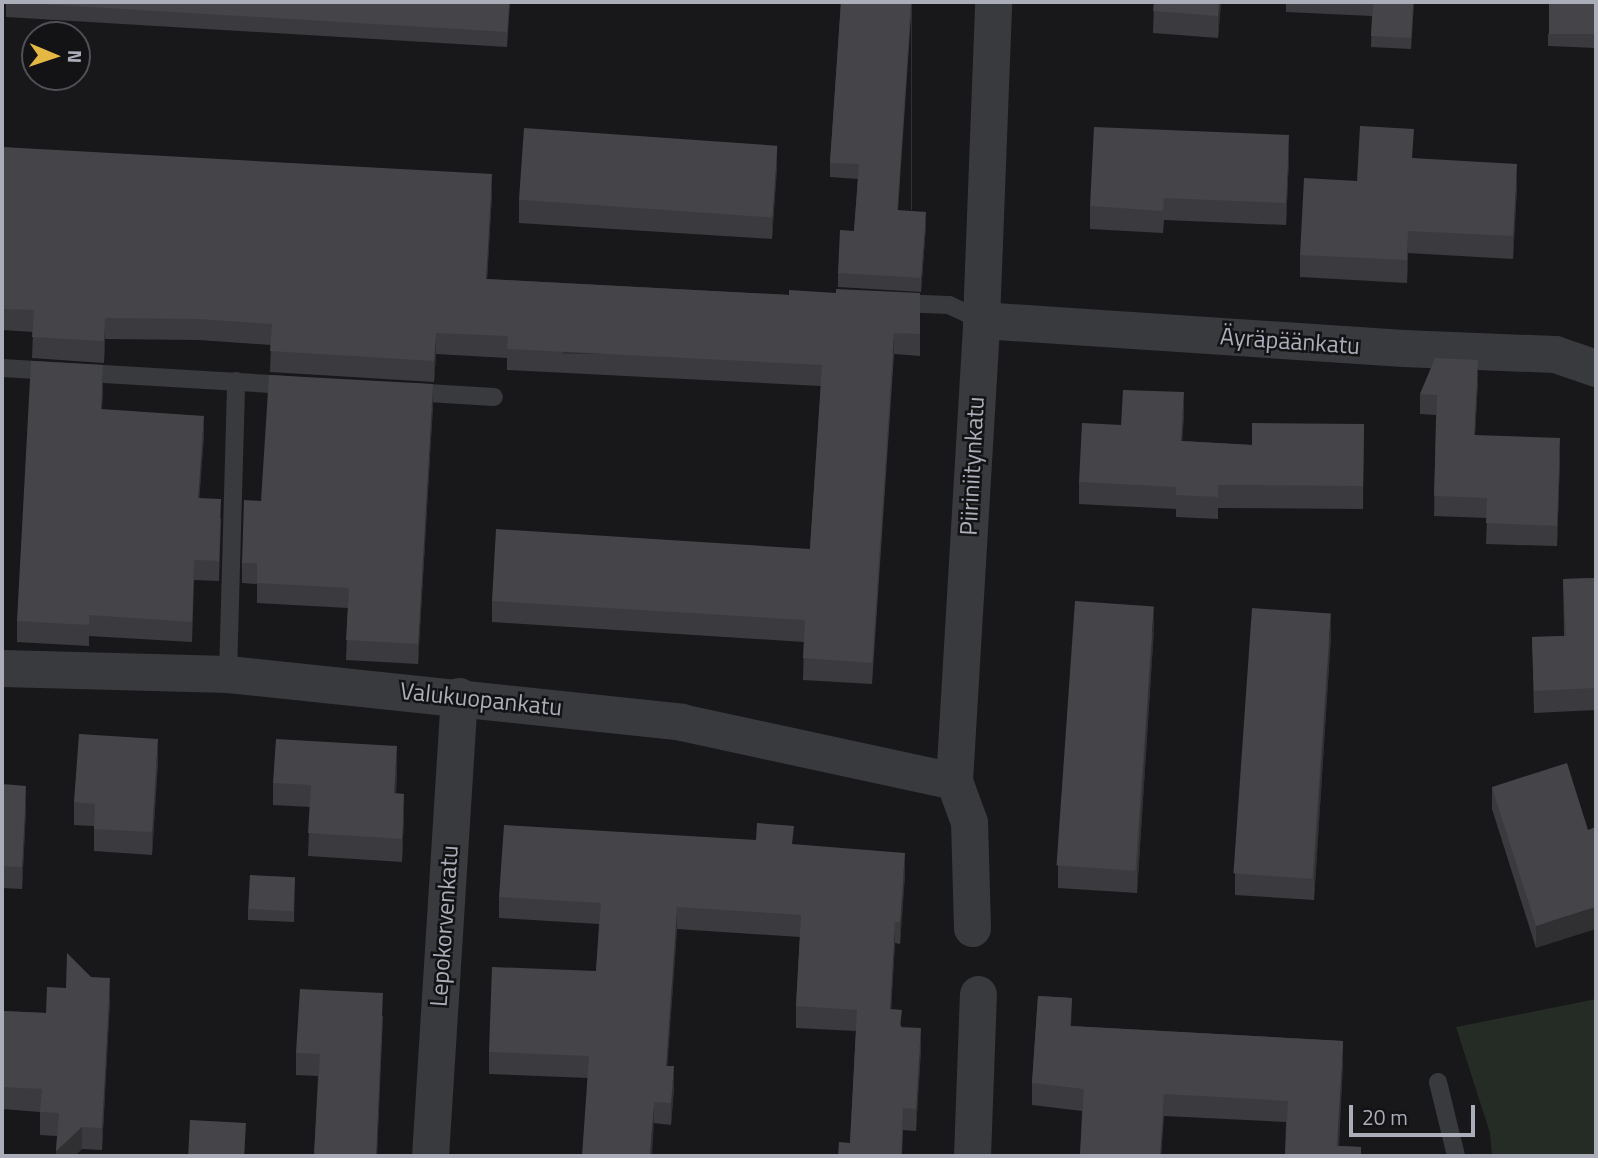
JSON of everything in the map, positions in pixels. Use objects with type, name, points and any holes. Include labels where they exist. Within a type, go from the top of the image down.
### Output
[{"type":"street","name":"Piiriniitynkatu","points":[[972,928],[969,822],[954,781],[981,320],[993,2]]},
{"type":"street","name":"Äyräpäänkatu","points":[[981,320],[1403,348],[1555,354],[1596,368]]},
{"type":"street","name":"Valukuopankatu","points":[[2,668],[228,674],[459,696],[699,724],[954,781]]},
{"type":"street","name":"Lepokorvenkatu","points":[[430,1156],[459,696]]},
{"type":"street","points":[[972,1156],[978,994]]},
{"type":"lane","points":[[881,302],[949,305],[981,320]]},
{"type":"lane","points":[[2,368],[318,386]]},
{"type":"lane","points":[[228,674],[236,381]]},
{"type":"lane","points":[[385,390],[494,397]]},
{"type":"lane","points":[[1438,1082],[1456,1156]]},
{"type":"shaded area","points":[[1596,999],[1596,1156],[1492,1156],[1490,1133],[1456,1027]]},
{"type":"building","points":[[6,2],[509,2],[507,32]]},
{"type":"building","points":[[841,2],[911,2],[897,210],[926,212],[921,278],[838,273],[840,230],[854,231],[859,164],[830,163]]},
{"type":"building","points":[[1154,2],[1219,2],[1218,16],[1153,11]]},
{"type":"building","points":[[1321,2],[1413,2],[1411,38],[1371,36],[1373,4]]},
{"type":"building","points":[[1549,2],[1596,2],[1596,34],[1549,34]]},
{"type":"building","points":[[1360,126],[1414,129],[1412,158],[1517,164],[1513,236],[1408,231],[1407,260],[1300,255],[1304,178],[1357,181]]},
{"type":"building","points":[[1094,127],[1289,135],[1286,203],[1164,198],[1163,211],[1090,206]]},
{"type":"building","points":[[524,128],[777,146],[772,218],[519,200]]},
{"type":"building","points":[[2,147],[492,174],[486,279],[789,295],[789,290],[836,293],[836,289],[920,293],[920,334],[894,333],[872,663],[803,658],[805,620],[492,601],[496,529],[810,549],[822,365],[507,349],[508,336],[436,333],[434,361],[270,351],[272,324],[199,319],[105,318],[104,341],[32,337],[34,310],[2,309]]},
{"type":"building","points":[[1435,358],[1478,360],[1474,435],[1560,438],[1557,526],[1486,523],[1487,498],[1434,496],[1437,395],[1420,394]]},
{"type":"building","points":[[31,361],[103,365],[101,409],[204,416],[198,498],[221,499],[219,561],[194,560],[192,622],[89,615],[89,625],[17,621]]},
{"type":"building","points":[[269,375],[433,384],[418,644],[346,640],[349,588],[257,583],[257,563],[242,563],[244,500],[261,501]]},
{"type":"building","points":[[1123,390],[1184,392],[1181,441],[1252,445],[1252,423],[1364,424],[1363,486],[1218,485],[1218,497],[1176,495],[1176,487],[1079,482],[1082,423],[1121,425]]},
{"type":"building","points":[[1596,578],[1596,688],[1534,691],[1532,637],[1566,636],[1563,579]]},
{"type":"building","points":[[1075,601],[1154,607],[1135,871],[1057,865]]},
{"type":"building","points":[[1252,608],[1331,614],[1312,879],[1233,873]]},
{"type":"building","points":[[79,734],[158,739],[152,832],[94,829],[95,804],[74,802]]},
{"type":"building","points":[[276,739],[397,746],[394,793],[404,794],[402,839],[308,833],[311,785],[273,783]]},
{"type":"building","points":[[1567,763],[1588,830],[1596,827],[1596,907],[1536,926],[1492,787]]},
{"type":"building","points":[[2,784],[26,786],[22,867],[2,866]]},
{"type":"building","points":[[757,823],[794,826],[792,844],[905,853],[900,922],[895,922],[890,1009],[902,1010],[900,1027],[921,1028],[916,1109],[903,1108],[901,1156],[838,1156],[839,1142],[850,1143],[857,1010],[796,1006],[801,915],[677,907],[666,1066],[674,1066],[671,1103],[654,1102],[650,1156],[582,1156],[589,1056],[489,1052],[492,967],[596,971],[601,903],[499,897],[504,825],[756,840]]},
{"type":"building","points":[[250,875],[295,877],[293,911],[248,909]]},
{"type":"building","points":[[67,953],[91,977],[110,978],[102,1128],[82,1127],[56,1151],[59,1113],[40,1112],[42,1089],[2,1087],[2,1011],[46,1013],[47,987],[66,988]]},
{"type":"building","points":[[300,989],[383,993],[376,1156],[314,1156],[320,1054],[296,1053]]},
{"type":"building","points":[[1038,996],[1072,998],[1070,1026],[1343,1041],[1337,1146],[1361,1147],[1361,1156],[1285,1156],[1288,1101],[1164,1094],[1160,1156],[1080,1156],[1084,1089],[1032,1083]]},
{"type":"building","points":[[190,1120],[246,1123],[244,1156],[188,1156]]}]
